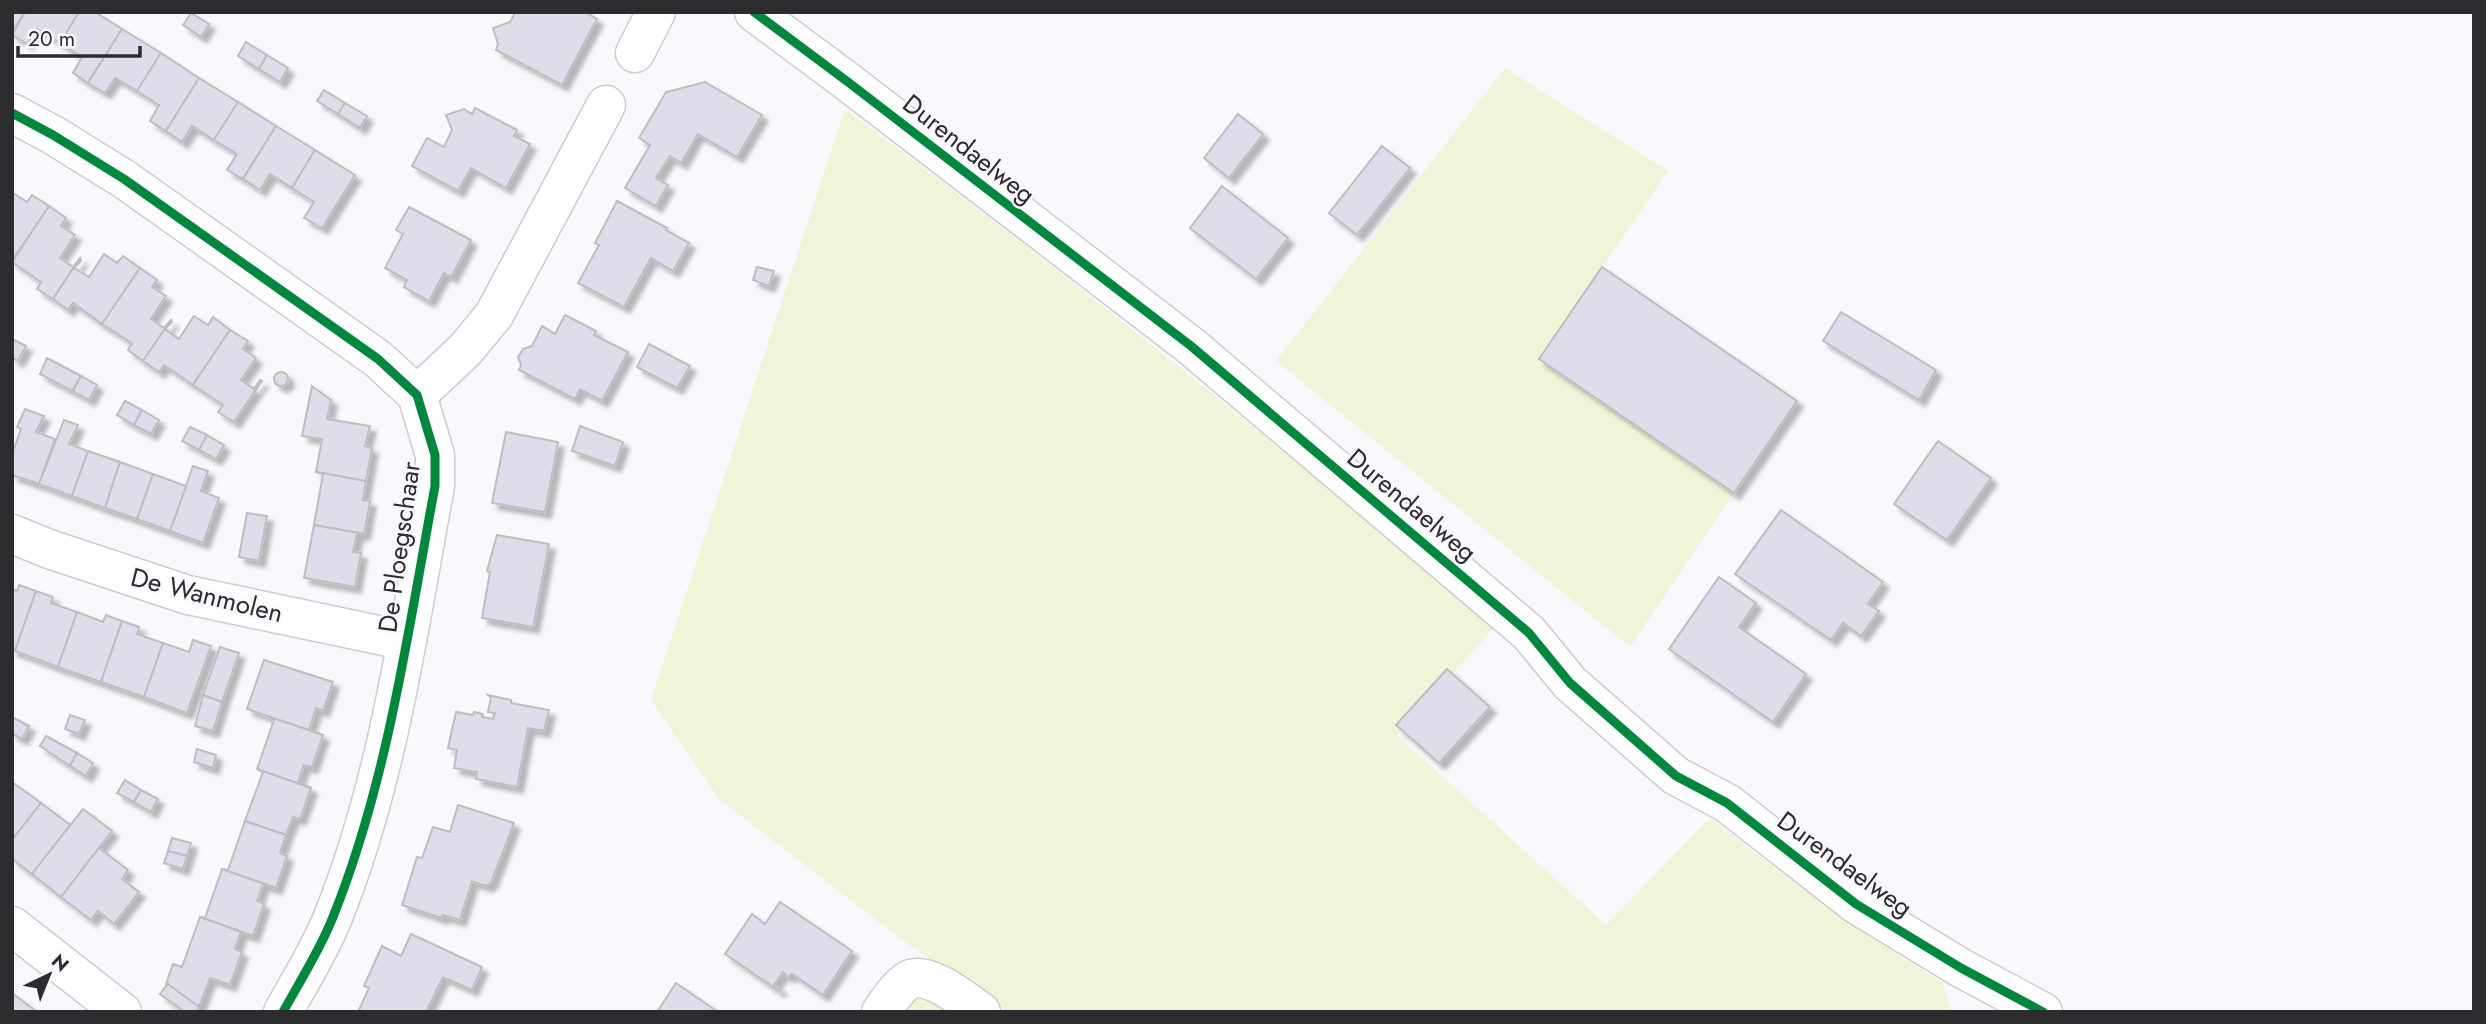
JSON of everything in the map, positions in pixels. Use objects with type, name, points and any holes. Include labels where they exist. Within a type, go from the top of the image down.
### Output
[{"type":"street","points":[[635,53],[656,12]]},
{"type":"street","name":"Durendaelweg","points":[[754,12],[1191,346],[1530,633],[1570,683],[1676,776],[1727,803],[1856,904],[2019,1007]]},
{"type":"street","points":[[12,113],[97,161],[260,273],[378,359],[417,395],[465,350],[494,315],[607,105]]},
{"type":"street","name":"De Ploegschaar","points":[[283,1012],[333,918],[373,796],[397,699],[435,486],[435,455],[417,395]]},
{"type":"street","name":"De Wanmolen","points":[[12,534],[49,550],[188,596],[407,641]]},
{"type":"street","points":[[12,926],[122,1012]]},
{"type":"street","points":[[881,1012],[894,993],[908,980],[920,977],[942,985],[981,1012]]},
{"type":"green space","points":[[1505,68],[1668,171],[1540,359],[1734,493],[1630,647],[1276,361]]},
{"type":"green space","points":[[845,109],[1011,234],[1174,363],[1335,494],[1493,629],[1397,735],[1606,925],[1710,818],[1842,919],[1943,983],[1952,1012],[1007,1012],[905,942],[719,799],[651,700]]},
{"type":"green space","points":[[921,998],[935,1000],[951,1012],[900,1012],[909,1001]]},
{"type":"building","points":[[12,12],[25,12],[12,33]]},
{"type":"building","points":[[25,12],[79,12],[60,43],[37,29],[27,44],[12,35]]},
{"type":"building","points":[[79,12],[95,12],[122,29],[88,83],[73,73],[82,57],[60,43]]},
{"type":"building","points":[[513,12],[585,12],[597,19],[562,85],[496,50],[498,44],[493,28],[510,22],[515,13]]},
{"type":"building","points":[[191,13],[209,24],[201,37],[183,25]]},
{"type":"building","points":[[122,29],[161,53],[137,91],[115,78],[105,93],[88,83]]},
{"type":"building","points":[[246,42],[267,55],[259,69],[238,56]]},
{"type":"building","points":[[161,53],[199,78],[166,131],[150,121],[159,105],[137,91]]},
{"type":"building","points":[[267,55],[288,68],[280,82],[259,69]]},
{"type":"building","points":[[199,78],[238,102],[214,140],[192,126],[182,142],[166,131]]},
{"type":"building","points":[[705,82],[762,115],[737,157],[698,134],[681,163],[670,156],[656,178],[668,185],[656,206],[625,188],[650,145],[639,138],[666,92]]},
{"type":"building","points":[[324,90],[345,103],[338,114],[317,101]]},
{"type":"building","points":[[238,102],[276,126],[243,179],[227,170],[237,154],[214,140]]},
{"type":"building","points":[[345,103],[367,116],[360,128],[338,114]]},
{"type":"building","points":[[475,108],[517,130],[514,136],[530,144],[506,188],[471,168],[458,191],[412,166],[427,138],[444,147],[452,130],[446,115],[464,109],[472,114]]},
{"type":"building","points":[[1238,114],[1263,134],[1229,178],[1204,158]]},
{"type":"building","points":[[276,126],[315,150],[292,188],[270,174],[260,190],[243,179]]},
{"type":"building","points":[[1382,146],[1410,168],[1357,235],[1329,213]]},
{"type":"building","points":[[315,150],[355,175],[322,228],[304,218],[314,202],[292,188]]},
{"type":"building","points":[[1222,186],[1288,238],[1256,279],[1190,228]]},
{"type":"building","points":[[13,193],[27,202],[32,195],[49,206],[12,261]]},
{"type":"building","points":[[617,201],[689,243],[673,271],[651,258],[624,307],[578,283],[599,245],[595,243]]},
{"type":"building","points":[[49,206],[66,218],[61,226],[75,235],[60,258],[73,267],[80,258],[53,299],[37,289],[41,282],[12,262]]},
{"type":"building","points":[[409,207],[471,240],[451,277],[444,273],[429,301],[404,287],[407,280],[385,268],[403,234],[396,230]]},
{"type":"building","points":[[104,254],[117,263],[123,256],[140,268],[102,324],[73,303],[68,310],[53,299],[80,258],[81,261],[74,268],[89,277]]},
{"type":"building","points":[[757,267],[774,271],[769,286],[753,280]]},
{"type":"building","points":[[1602,267],[1797,401],[1734,493],[1539,359]]},
{"type":"building","points":[[140,268],[157,280],[152,287],[166,296],[151,319],[164,328],[171,320],[143,361],[128,350],[132,343],[102,324]]},
{"type":"building","points":[[1841,312],[1936,370],[1919,400],[1823,341]]},
{"type":"building","points":[[565,315],[596,331],[594,335],[628,352],[602,401],[580,389],[575,399],[519,370],[521,365],[518,357],[523,349],[532,346],[542,326],[555,334]]},
{"type":"building","points":[[194,316],[208,325],[213,317],[230,330],[193,385],[164,365],[159,372],[143,361],[171,320],[165,329],[179,339]]},
{"type":"building","points":[[230,330],[248,341],[243,349],[256,358],[241,380],[254,389],[260,380],[262,381],[234,422],[218,412],[223,405],[193,385]]},
{"type":"building","points":[[12,339],[26,346],[18,361],[12,358]]},
{"type":"building","points":[[649,344],[690,366],[677,388],[637,367]]},
{"type":"building","points":[[47,358],[81,376],[72,391],[40,374]]},
{"type":"building","points":[[278,372],[284,372],[288,379],[284,386],[278,386],[274,382],[274,376]]},
{"type":"building","points":[[81,376],[97,385],[89,400],[73,391]]},
{"type":"building","points":[[312,386],[331,400],[327,419],[370,426],[365,446],[372,448],[366,481],[316,472],[322,439],[302,436]]},
{"type":"building","points":[[125,401],[142,410],[134,425],[117,415]]},
{"type":"building","points":[[25,409],[44,416],[36,432],[55,439],[39,484],[12,475],[12,454],[21,429],[17,427]]},
{"type":"building","points":[[142,410],[159,420],[151,434],[134,425]]},
{"type":"building","points":[[64,420],[78,425],[69,444],[88,451],[72,496],[39,484]]},
{"type":"building","points":[[580,426],[623,442],[615,466],[572,451]]},
{"type":"building","points":[[190,427],[207,435],[199,450],[182,441]]},
{"type":"building","points":[[506,432],[558,442],[545,512],[492,503]]},
{"type":"building","points":[[207,435],[224,445],[216,459],[199,450]]},
{"type":"building","points":[[1938,441],[1991,478],[1947,540],[1894,504]]},
{"type":"building","points":[[88,451],[120,462],[105,508],[72,496]]},
{"type":"building","points":[[120,462],[153,474],[137,519],[105,508]]},
{"type":"building","points":[[193,466],[208,471],[201,491],[219,498],[203,543],[170,531]]},
{"type":"building","points":[[316,472],[366,481],[363,500],[370,501],[364,534],[314,525],[323,474]]},
{"type":"building","points":[[153,474],[186,486],[170,531],[137,519]]},
{"type":"building","points":[[1781,510],[1883,582],[1868,604],[1879,611],[1861,636],[1843,623],[1831,640],[1735,574]]},
{"type":"building","points":[[247,513],[267,516],[259,561],[239,557]]},
{"type":"building","points":[[314,525],[364,534],[357,534],[353,552],[361,553],[355,587],[304,578]]},
{"type":"building","points":[[497,535],[549,544],[533,627],[482,618],[490,572],[487,571]]},
{"type":"building","points":[[1719,577],[1756,603],[1739,627],[1806,674],[1773,722],[1669,649]]},
{"type":"building","points":[[19,585],[36,591],[15,651],[12,651],[12,589],[17,591]]},
{"type":"building","points":[[36,591],[53,597],[51,603],[77,612],[58,667],[15,651]]},
{"type":"building","points":[[77,612],[103,622],[106,615],[122,621],[101,682],[58,667]]},
{"type":"building","points":[[122,621],[139,627],[137,634],[163,643],[144,697],[101,682]]},
{"type":"building","points":[[193,640],[211,646],[187,713],[144,697],[163,643],[189,652]]},
{"type":"building","points":[[220,647],[239,653],[222,702],[203,695]]},
{"type":"building","points":[[264,660],[333,682],[323,711],[316,708],[309,730],[323,735],[247,709]]},
{"type":"building","points":[[1447,669],[1490,707],[1439,763],[1396,725]]},
{"type":"building","points":[[203,695],[222,702],[213,731],[195,726]]},
{"type":"building","points":[[488,695],[511,700],[511,703],[549,710],[544,731],[528,728],[517,787],[476,779],[477,772],[454,768],[457,750],[448,748],[456,712],[473,715],[474,712],[493,719],[495,713],[488,712],[491,698]]},
{"type":"building","points":[[70,715],[85,720],[79,734],[65,729]]},
{"type":"building","points":[[267,716],[323,735],[312,767],[304,765],[298,782],[311,788],[257,769],[274,720]]},
{"type":"building","points":[[12,717],[29,726],[22,739],[12,734]]},
{"type":"building","points":[[46,736],[77,753],[70,766],[40,746]]},
{"type":"building","points":[[197,749],[216,755],[213,768],[194,762]]},
{"type":"building","points":[[77,753],[93,763],[86,776],[70,766]]},
{"type":"building","points":[[257,769],[311,788],[300,819],[293,817],[286,835],[245,821],[263,772]]},
{"type":"building","points":[[125,780],[141,790],[134,802],[117,793]]},
{"type":"building","points":[[12,782],[41,803],[12,840]]},
{"type":"building","points":[[141,790],[158,799],[151,812],[134,802]]},
{"type":"building","points":[[41,803],[70,825],[32,874],[12,859],[12,840]]},
{"type":"building","points":[[458,805],[514,823],[491,883],[486,886],[472,881],[460,920],[443,915],[442,918],[402,905],[417,857],[422,858],[433,827],[450,832]]},
{"type":"building","points":[[83,809],[112,831],[61,897],[32,874]]},
{"type":"building","points":[[245,821],[286,835],[280,853],[287,856],[276,888],[222,869],[228,870]]},
{"type":"building","points":[[172,838],[191,843],[187,856],[168,851]]},
{"type":"building","points":[[99,848],[128,870],[122,879],[139,892],[114,924],[98,911],[91,920],[61,897]]},
{"type":"building","points":[[168,851],[187,856],[183,869],[164,863]]},
{"type":"building","points":[[222,869],[276,888],[263,884],[257,901],[264,904],[253,936],[200,917],[205,918]]},
{"type":"building","points":[[780,902],[852,951],[823,995],[792,974],[788,977],[783,972],[774,985],[781,989],[779,991],[725,954],[752,914],[765,924]]},
{"type":"building","points":[[200,917],[253,936],[241,932],[235,949],[242,952],[230,985],[210,978],[199,1007],[166,984],[173,964],[182,967]]},
{"type":"building","points":[[411,934],[482,967],[472,990],[443,977],[426,1012],[358,1012],[369,988],[364,986],[382,946],[401,956]]},
{"type":"building","points":[[676,983],[718,1012],[657,1012]]},
{"type":"building","points":[[168,984],[199,1007],[197,1012],[185,1012],[160,994]]},
{"type":"building","points":[[12,993],[37,1012],[12,1012]]},
{"type":"cycle path","points":[[754,12],[1191,346],[1529,633],[1570,683],[1676,776],[1727,803],[1856,904],[1961,968],[2043,1012]]},
{"type":"cycle path","points":[[12,113],[124,179],[378,359],[417,395],[435,455],[435,486],[394,704],[382,759],[352,865],[328,929],[283,1012]]}]
